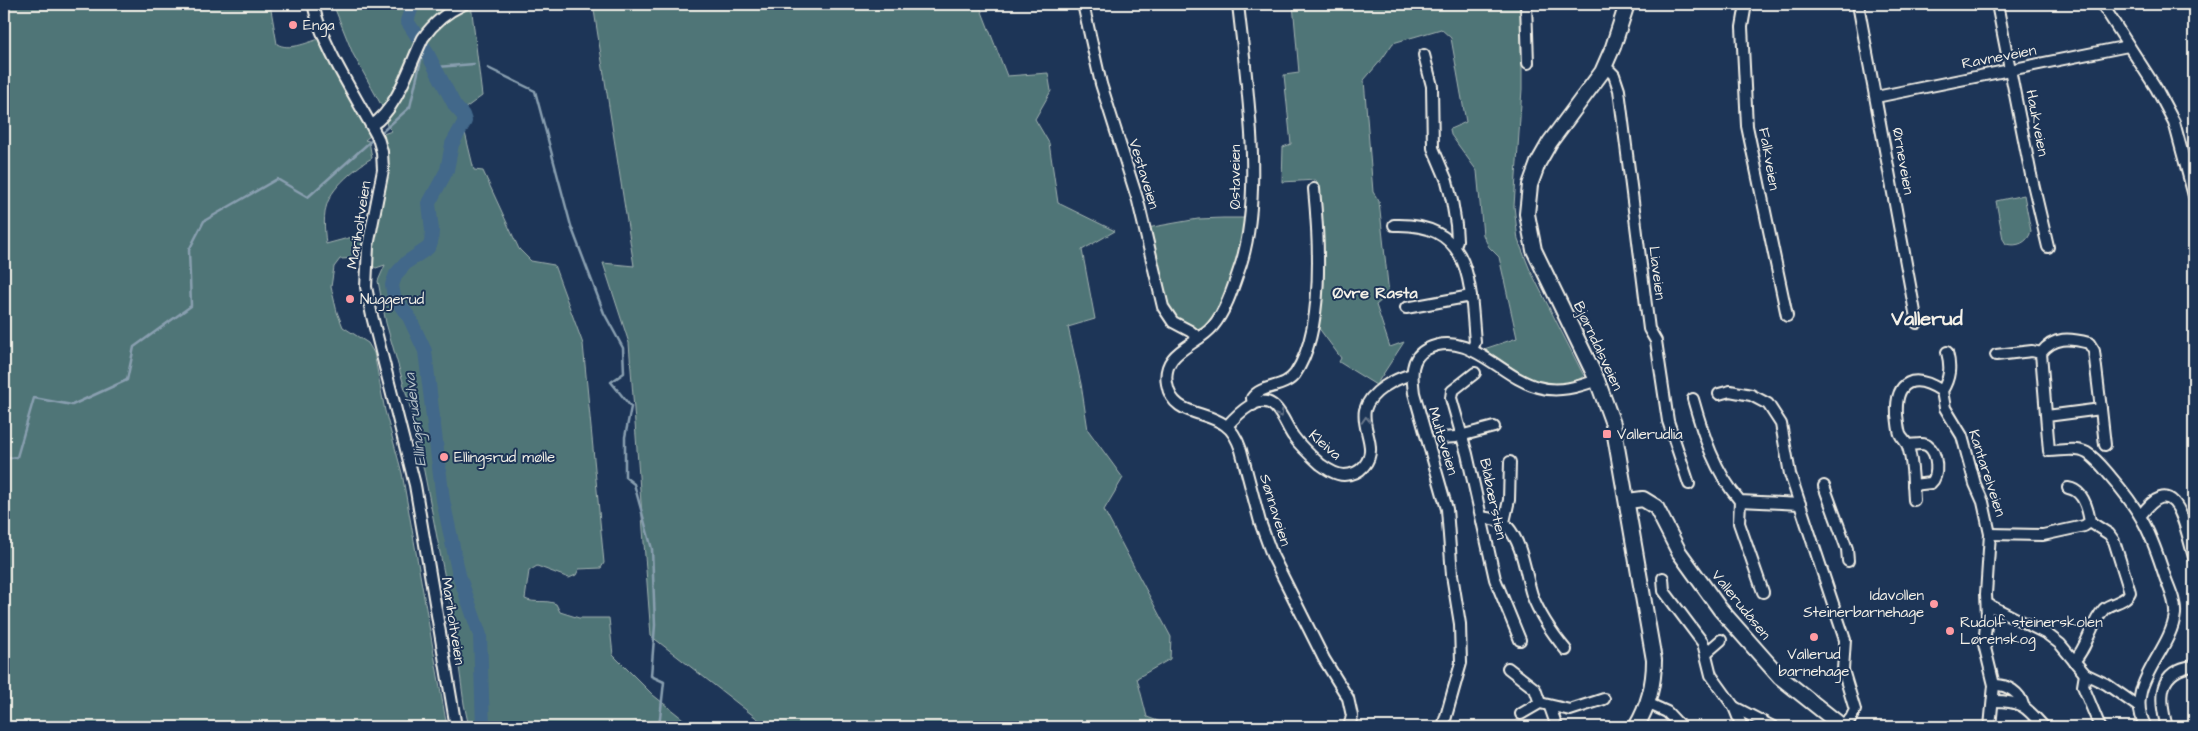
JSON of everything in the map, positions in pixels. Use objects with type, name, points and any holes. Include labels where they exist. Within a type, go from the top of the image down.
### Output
[{"type":"street","name":"Mariholtveien","points":[[313,4],[334,56],[372,126],[382,152],[383,170],[368,246],[366,287],[415,485],[456,727]]},
{"type":"street","points":[[372,126],[380,121],[390,109],[430,28],[445,14],[464,4]]},
{"type":"street","name":"Vestaveien","points":[[1083,4],[1098,74],[1138,201],[1162,307],[1173,322],[1199,338]]},
{"type":"street","name":"Østaveien","points":[[1199,338],[1214,325],[1227,301],[1244,252],[1249,225],[1251,159],[1238,4]]},
{"type":"street","points":[[1526,4],[1528,63]]},
{"type":"street","name":"Bjørndalsveien","points":[[1627,4],[1605,66],[1593,86],[1541,157],[1530,185],[1527,214],[1532,242],[1538,259],[1597,380],[1615,432],[1653,652],[1653,675],[1647,703],[1636,727]]},
{"type":"street","name":"Falkveien","points":[[1746,4],[1742,28],[1747,126],[1787,316]]},
{"type":"street","name":"Ørneveien","points":[[1858,4],[1917,323]]},
{"type":"street","name":"Haukveien","points":[[1997,4],[2031,175],[2048,247]]},
{"type":"street","points":[[2102,4],[2156,88],[2174,122],[2194,196]]},
{"type":"street","name":"Ravneveien","points":[[1876,97],[2128,46]]},
{"type":"street","points":[[1424,55],[1432,86],[1433,148],[1444,174],[1452,201],[1457,240],[1455,247]]},
{"type":"street","name":"Liaveien","points":[[1605,66],[1614,75],[1619,90],[1650,329],[1656,342],[1668,421],[1689,484]]},
{"type":"street","points":[[1199,338],[1182,349],[1171,362],[1166,377],[1168,390],[1172,398],[1182,408],[1227,426],[1242,411],[1253,405],[1252,398],[1257,393],[1281,385],[1294,375],[1309,341],[1314,312],[1318,265],[1318,233],[1314,189]]},
{"type":"street","points":[[1394,225],[1412,225],[1429,230],[1441,235],[1455,247],[1466,267],[1471,296],[1475,342],[1472,350]]},
{"type":"street","points":[[1406,308],[1471,296]]},
{"type":"street","points":[[2105,445],[2094,351],[2089,343],[2063,338],[2046,346],[2041,353],[2049,451],[2078,450],[2099,462],[2141,515],[2152,538],[2172,595],[2175,612],[2171,629],[2143,685],[2139,707],[2146,727]]},
{"type":"street","points":[[1412,374],[1416,359],[1423,351],[1430,347],[1450,345],[1472,350],[1516,378],[1536,387],[1562,389],[1597,380]]},
{"type":"street","points":[[1996,355],[2032,351],[2041,353]]},
{"type":"street","points":[[1914,500],[1908,445],[1899,433],[1898,395],[1902,388],[1911,382],[1919,380],[1942,391],[1950,373],[1947,352]]},
{"type":"street","name":"Blåbærstien","points":[[1475,373],[1451,393],[1467,454],[1495,579],[1520,640]]},
{"type":"street","name":"Kleiva","points":[[1253,405],[1263,402],[1272,404],[1297,442],[1317,461],[1335,473],[1349,474],[1362,468],[1369,458],[1370,444],[1365,415],[1370,401],[1388,384],[1412,374]]},
{"type":"street","name":"Multeveien","points":[[1412,374],[1416,404],[1447,509],[1452,575],[1460,624],[1461,663],[1443,727]]},
{"type":"street","points":[[1719,394],[1730,391],[1751,395],[1768,404],[1781,424],[1785,436],[1790,474],[1845,640],[1843,670],[1855,710],[1843,727]]},
{"type":"street","name":"Kantarelveien","points":[[1942,391],[1945,408],[1962,436],[1975,484],[1983,502],[1990,534],[1985,652],[1994,685],[1994,701],[1990,727]]},
{"type":"street","points":[[1693,399],[1710,452],[1732,492],[1740,501],[1800,504]]},
{"type":"street","points":[[2047,416],[2101,409]]},
{"type":"street","name":"Sønnaveien","points":[[1227,426],[1233,433],[1241,450],[1260,522],[1272,555],[1324,660],[1348,698],[1352,716],[1350,727]]},
{"type":"street","points":[[1441,438],[1461,436],[1494,427]]},
{"type":"street","points":[[1908,445],[1924,444],[1929,446],[1934,456],[1936,471],[1936,476],[1931,483],[1913,485]]},
{"type":"street","points":[[1510,462],[1509,500],[1504,522],[1513,536],[1540,611],[1552,633],[1566,650]]},
{"type":"street","points":[[1824,486],[1847,549],[1848,561]]},
{"type":"street","points":[[2068,488],[2080,494],[2088,509],[2090,522],[2109,534],[2114,541],[2130,592],[2126,598],[2104,609],[2081,652],[2074,661]]},
{"type":"street","points":[[2141,515],[2158,498],[2164,496],[2171,499],[2178,509],[2194,557]]},
{"type":"street","name":"Vallerudåsen","points":[[1628,501],[1643,499],[1653,504],[1684,560],[1720,609],[1780,677],[1843,727]]},
{"type":"street","points":[[1740,501],[1738,523],[1763,592]]},
{"type":"street","points":[[1482,518],[1504,522]]},
{"type":"street","points":[[1990,534],[2048,534],[2078,528],[2090,522]]},
{"type":"street","points":[[1663,578],[1664,591],[1703,643],[1711,675],[1734,707],[1742,727]]},
{"type":"street","points":[[1987,604],[2047,634],[2060,644],[2085,674],[2106,684],[2139,707]]},
{"type":"street","points":[[1706,653],[1721,640]]},
{"type":"street","points":[[2168,727],[2162,706],[2163,688],[2176,672],[2194,666]]},
{"type":"street","points":[[1508,668],[1535,689],[1557,727]]},
{"type":"street","points":[[2085,674],[2083,686],[2100,727]]},
{"type":"street","points":[[1994,685],[2002,686],[2017,694],[2022,699],[2024,705],[2044,727]]},
{"type":"street","points":[[1521,714],[1545,705],[1570,710],[1604,700]]},
{"type":"street","points":[[1994,701],[2013,702],[2024,705]]},
{"type":"street","points":[[1647,703],[1667,712],[1681,727]]},
{"type":"street","points":[[1734,707],[1773,727]]},
{"type":"green space","points":[[4,4],[270,4],[277,44],[292,47],[319,39],[371,135],[365,140],[369,141],[372,158],[341,182],[330,197],[327,205],[324,222],[326,244],[367,233],[363,258],[340,259],[334,267],[331,287],[343,327],[368,343],[374,353],[385,411],[402,473],[447,727],[4,727]]},
{"type":"green space","points":[[333,4],[471,4],[482,96],[460,112],[474,170],[483,171],[519,249],[531,261],[554,265],[583,344],[604,563],[601,568],[579,569],[576,575],[569,578],[537,566],[529,571],[525,599],[556,604],[560,612],[579,618],[609,618],[613,655],[653,695],[693,727],[469,727],[464,704],[452,614],[423,466],[409,403],[386,323],[378,281],[385,265],[376,268],[371,265],[388,167],[388,150],[383,134],[392,131],[387,126],[384,110],[353,54]]},
{"type":"green space","points":[[593,4],[979,4],[1007,76],[1048,73],[1051,91],[1035,119],[1049,143],[1058,203],[1115,231],[1082,250],[1095,319],[1068,327],[1081,384],[1088,430],[1123,478],[1104,510],[1171,637],[1170,659],[1137,678],[1147,717],[1174,727],[768,727],[651,636],[629,343],[603,263],[634,266]]},
{"type":"green space","points":[[1293,4],[1522,4],[1522,89],[1514,206],[1518,240],[1530,270],[1584,376],[1564,384],[1552,385],[1542,383],[1520,373],[1484,349],[1517,338],[1499,257],[1489,247],[1483,235],[1477,171],[1451,135],[1450,129],[1466,122],[1451,38],[1441,29],[1393,43],[1364,80],[1373,192],[1379,201],[1389,294],[1376,305],[1390,347],[1404,342],[1376,385],[1339,362],[1341,358],[1315,323],[1319,211],[1316,180],[1282,182],[1283,147],[1291,144],[1284,75],[1299,73]]},
{"type":"green space","points":[[2024,195],[2031,231],[2030,235],[2021,243],[2014,245],[2006,244],[2003,239],[1996,201]]},
{"type":"green space","points":[[1247,218],[1244,241],[1220,309],[1206,329],[1189,328],[1167,312],[1147,228],[1198,219]]},
{"type":"waterway","name":"Ellingsrudelva","points":[[413,4],[407,21],[424,47],[465,121],[452,144],[447,170],[429,203],[432,231],[431,243],[428,248],[407,262],[396,274],[392,285],[394,297],[409,317],[425,351],[443,500],[459,575],[480,635],[483,727]]},
{"type":"waterway","points":[[383,131],[410,107],[424,47]]},
{"type":"waterway","points":[[437,67],[474,64]]},
{"type":"waterway","points":[[488,68],[535,91],[571,226],[604,313],[623,348],[624,373],[611,382],[631,407],[625,437],[625,477],[634,484],[652,549],[655,625],[651,676],[664,682],[659,727]]},
{"type":"waterway","points":[[4,459],[17,457],[34,398],[72,405],[127,380],[134,347],[191,306],[189,250],[204,221],[277,179],[308,197],[372,140]]},
{"type":"place","name":"Enga","points":[[293,25]]},
{"type":"place","name":"Nuggerud","points":[[350,299]]},
{"type":"place","name":"Vallerudlia","points":[[1607,434]]},
{"type":"place","name":"Ellingsrud mølle","points":[[444,457]]},
{"type":"place","name":"Idavollen Steinerbarnehage","points":[[1934,604]]},
{"type":"place","name":"Rudolf steinerskolen Lørenskog","points":[[1950,631]]},
{"type":"place","name":"Vallerud barnehage","points":[[1814,637]]},
{"type":"district","name":"Øvre Rasta","points":[[1375,293]]},
{"type":"district","name":"Vallerud","points":[[1927,319]]}]
